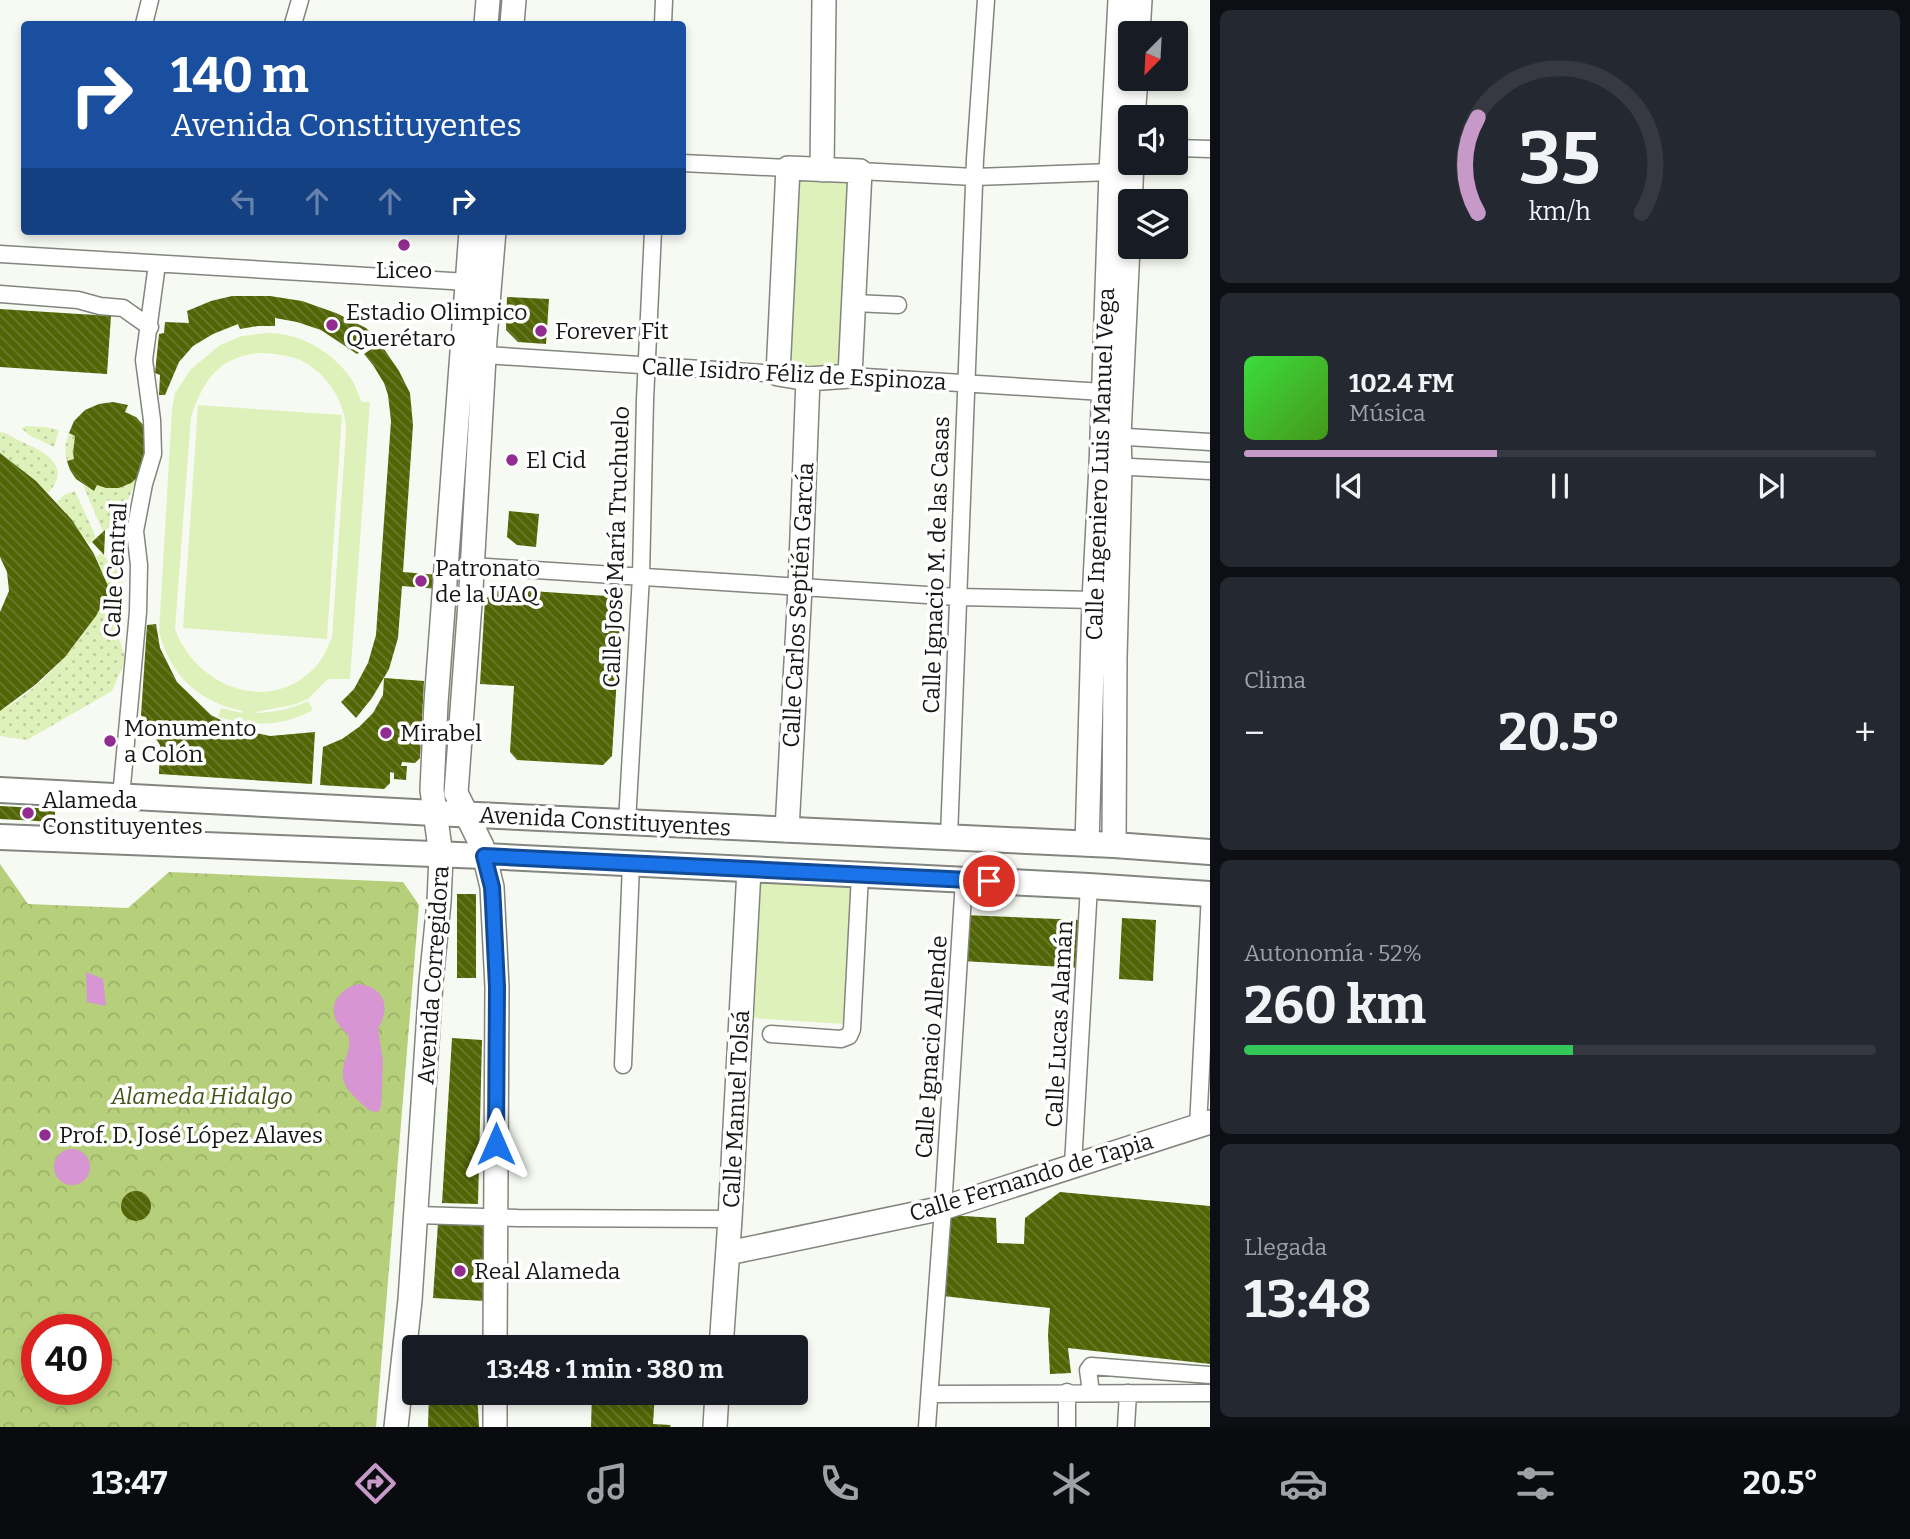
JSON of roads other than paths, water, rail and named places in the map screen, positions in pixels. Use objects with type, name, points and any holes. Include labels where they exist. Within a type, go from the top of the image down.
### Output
[{"type":"main road","points":[[486,21],[488,0]]},
{"type":"main road","points":[[512,21],[514,0]]},
{"type":"main road","points":[[822,170],[824,0]]},
{"type":"main road","name":"Calle Ingeniero Luis Manuel Vega","points":[[1120,0],[1123,105]]},
{"type":"main road","points":[[1139,21],[1140,0]]},
{"type":"main road","points":[[778,374],[788,168],[860,171],[850,376]]},
{"type":"main road","name":"Calle Ingeniero Luis Manuel Vega","points":[[1110,436],[1103,392],[1122,175]]},
{"type":"main road","name":"Calle Ingeniero Luis Manuel Vega","points":[[1114,845],[1115,686],[1110,436],[1123,175]]},
{"type":"main road","name":"Avenida Corregidora","points":[[396,1427],[410,1300],[442,855],[432,790],[471,235]]},
{"type":"main road","points":[[494,235],[456,793],[482,846],[492,887],[497,987],[495,1335]]},
{"type":"main road","name":"Calle Isidro Féliz de Espinoza","points":[[778,374],[808,379],[850,376]]},
{"type":"main road","name":"Calle Carlos Septién García","points":[[787,830],[808,379]]},
{"type":"main road","name":"Calle Ingeniero Luis Manuel Vega","points":[[1087,844],[1094,600],[1111,466]]},
{"type":"main road","points":[[1092,685],[1115,686]]},
{"type":"main road","name":"Avenida Constituyentes","points":[[0,790],[1210,852]]},
{"type":"main road","name":"Avenida Constituyentes","points":[[0,837],[484,856],[1210,894]]},
{"type":"main road","name":"Calle Manuel Tolsá","points":[[722,1335],[749,870]]},
{"type":"main road","name":"Calle Fernando de Tapia","points":[[728,1253],[943,1208],[1204,1125]]},
{"type":"main road","points":[[495,1405],[495,1427]]},
{"type":"main road","points":[[715,1427],[717,1405]]},
{"type":"street","points":[[145,21],[150,0]]},
{"type":"street","points":[[294,21],[299,0]]},
{"type":"street","points":[[663,21],[664,0]]},
{"type":"street","name":"Calle Ignacio M. de las Casas","points":[[949,837],[974,177],[986,0]]},
{"type":"street","points":[[1188,148],[1210,149]]},
{"type":"street","points":[[860,171],[974,177],[1118,159]]},
{"type":"street","points":[[686,163],[788,168]]},
{"type":"street","name":"Calle José María Truchuelo","points":[[627,822],[641,576],[646,365],[653,235]]},
{"type":"street","points":[[0,254],[468,282]]},
{"type":"street","name":"Calle Central","points":[[121,797],[138,612],[139,565],[135,531],[153,454],[152,420],[144,360],[158,264]]},
{"type":"street","points":[[0,294],[78,300],[100,306],[124,308],[150,327]]},
{"type":"street","points":[[854,303],[898,305]]},
{"type":"street","name":"Calle Isidro Féliz de Espinoza","points":[[485,355],[778,374]]},
{"type":"street","name":"Calle Isidro Féliz de Espinoza","points":[[850,376],[1103,392]]},
{"type":"street","points":[[1110,436],[1210,442]]},
{"type":"street","points":[[1111,466],[1210,471]]},
{"type":"street","points":[[472,566],[958,597],[1094,600]]},
{"type":"street","points":[[623,1065],[631,863]]},
{"type":"street","points":[[771,1034],[841,1039],[849,1036],[852,1029],[860,875]]},
{"type":"street","name":"Calle Ignacio Allende","points":[[927,1427],[964,880]]},
{"type":"street","name":"Calle Lucas Alamán","points":[[1073,1165],[1090,886]]},
{"type":"street","points":[[1204,1125],[1205,970],[1210,894]]},
{"type":"street","points":[[416,1215],[730,1219]]},
{"type":"street","points":[[1091,1392],[1088,1370],[1091,1366],[1210,1375]]},
{"type":"street","points":[[1067,1427],[1068,1392]]},
{"type":"street","points":[[1126,1427],[1128,1393]]},
{"type":"street","points":[[930,1394],[1210,1393]]},
{"type":"place","name":"Liceo","points":[[404,245]]},
{"type":"place","name":"Estadio Olimpico Querétaro","points":[[332,325]]},
{"type":"place","name":"Forever Fit","points":[[541,331]]},
{"type":"place","name":"El Cid","points":[[512,460]]},
{"type":"place","name":"Patronato de la UAQ","points":[[421,581]]},
{"type":"place","name":"Mirabel","points":[[386,733]]},
{"type":"place","name":"Monumento a Colón","points":[[110,741]]},
{"type":"place","name":"Alameda Constituyentes","points":[[28,813]]},
{"type":"place","name":"Prof. D. José López Alaves","points":[[45,1135]]},
{"type":"place","name":"Real Alameda","points":[[460,1271]]},
{"type":"park label","name":"Alameda Hidalgo","points":[[202,1096]]}]
